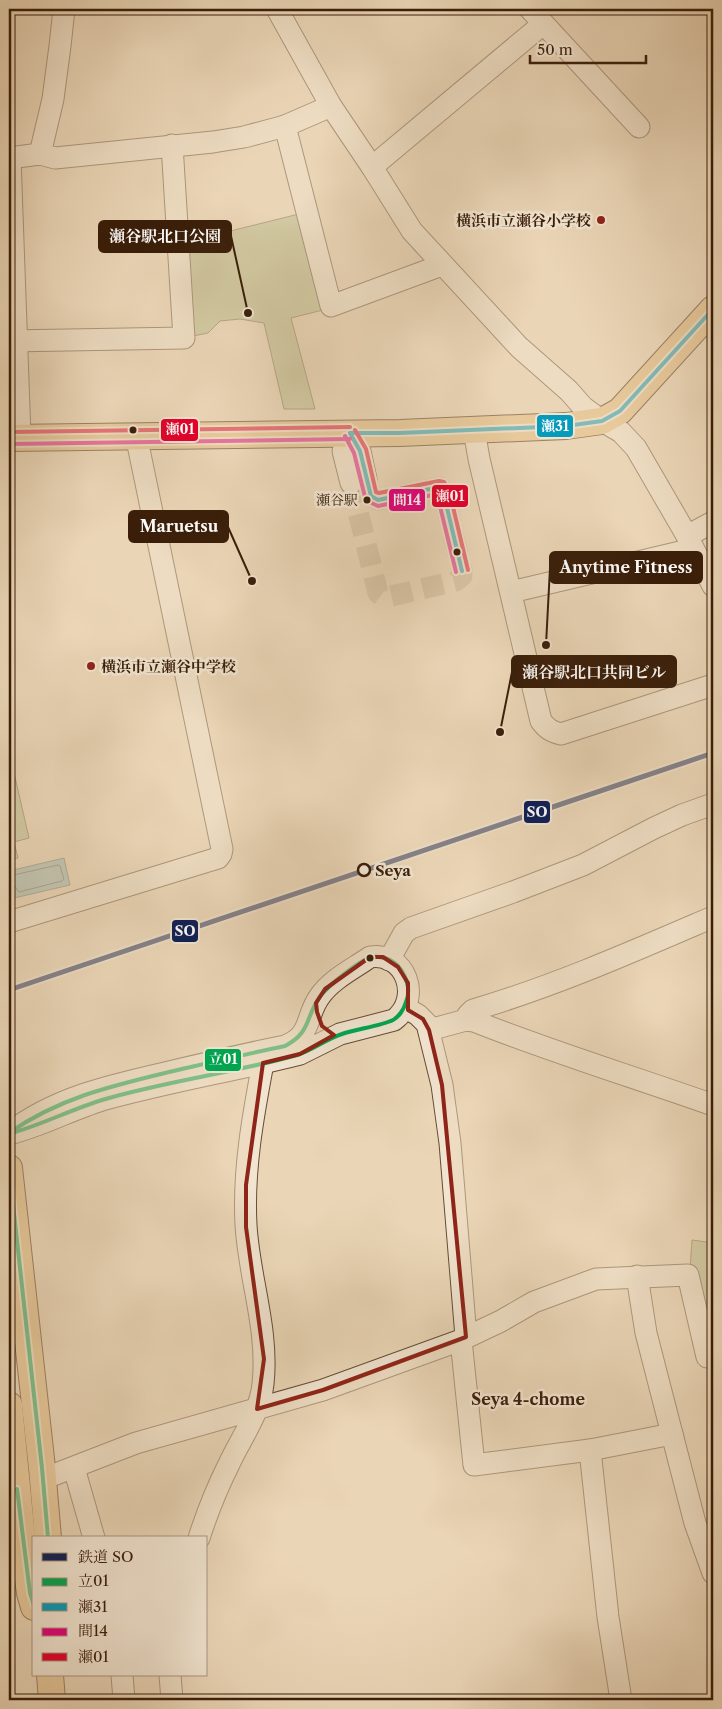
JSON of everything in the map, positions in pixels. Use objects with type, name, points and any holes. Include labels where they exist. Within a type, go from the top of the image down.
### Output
[{"type":"main road","points":[[15,438],[474,430],[566,426],[602,421],[620,411],[713,309]]},
{"type":"main road","points":[[9,1168],[13,1249],[35,1474],[35,1536]]},
{"type":"main road","points":[[9,1291],[35,1474],[48,1536]]},
{"type":"main road","points":[[9,1405],[13,1495],[32,1600]]},
{"type":"main road","points":[[50,1676],[52,1700]]},
{"type":"street","points":[[40,154],[52,99],[64,9]]},
{"type":"street","points":[[276,9],[331,106],[412,231],[519,348],[569,391],[583,407],[602,421],[622,432],[636,448],[713,586]]},
{"type":"street","points":[[372,167],[537,16],[639,127]]},
{"type":"street","points":[[15,438],[9,158],[40,154],[55,158],[213,142],[244,137],[285,126],[331,106]]},
{"type":"street","points":[[285,126],[331,306],[442,265]]},
{"type":"street","points":[[13,341],[184,338],[172,145]]},
{"type":"street","points":[[474,430],[481,468],[540,721],[552,732],[561,734],[713,685]]},
{"type":"street","points":[[350,432],[360,451],[359,481]]},
{"type":"street","points":[[9,922],[218,858],[221,854],[222,849],[136,435]]},
{"type":"street","points":[[511,592],[690,542],[713,522]]},
{"type":"street","points":[[389,960],[404,933],[411,928],[584,865],[654,828],[713,804]]},
{"type":"street","points":[[466,1020],[473,1010],[556,982],[713,917]]},
{"type":"street","points":[[375,956],[389,960],[404,973],[408,983],[408,1002],[406,1008],[394,1020],[340,1034],[300,1054],[103,1100],[60,1114],[27,1129],[9,1133],[26,1119],[97,1089],[293,1042],[305,1031],[319,997],[332,982],[370,957],[375,956]]},
{"type":"street","points":[[316,1003],[318,1019],[322,1026],[340,1034]]},
{"type":"street","points":[[406,1008],[423,1018],[429,1030],[442,1085],[450,1143],[463,1338],[474,1465],[590,1450],[672,1434]]},
{"type":"street","points":[[429,1030],[466,1020],[474,1020],[532,1044],[602,1066],[713,1106]]},
{"type":"street","points":[[199,1536],[228,1465],[257,1409],[263,1385],[264,1358],[262,1332],[246,1227],[246,1185],[248,1149],[263,1063]]},
{"type":"street","points":[[35,1474],[74,1468],[136,1444],[323,1390],[463,1338],[501,1321],[534,1302],[596,1279],[688,1275],[707,1358],[713,1356]]},
{"type":"street","points":[[637,1276],[646,1333],[695,1523],[713,1573]]},
{"type":"street","points":[[590,1450],[608,1617],[621,1700]]},
{"type":"street","points":[[74,1468],[93,1536]]},
{"type":"street","points":[[122,1676],[124,1700]]},
{"type":"street","points":[[170,1676],[172,1700]]},
{"type":"highlighted area","points":[[370,957],[383,957],[398,967],[408,983],[408,1010],[423,1019],[429,1030],[442,1085],[466,1337],[323,1390],[257,1409],[264,1359],[246,1227],[246,1185],[263,1063],[300,1054],[334,1035],[322,1026],[317,1012],[316,1003],[325,989]]},
{"type":"green space","points":[[303,213],[327,309],[291,318],[315,409],[284,409],[264,323],[240,319],[220,321],[208,333],[188,337],[186,242]]},
{"type":"green space","points":[[9,751],[29,838],[14,842],[18,858],[9,860]]},
{"type":"green space","points":[[692,1240],[713,1243],[713,1351],[690,1270]]},
{"type":"water","points":[[64,858],[70,885],[14,898],[9,871]]},
{"type":"tunnel","points":[[351,483],[378,593],[387,597],[456,581],[462,576],[443,491],[440,487],[378,500],[371,496],[366,479]]},
{"type":"rail line","name":"SO","points":[[9,990],[713,753]]},
{"type":"transit line","name":"瀬31","points":[[350,433],[400,433],[566,426],[602,421],[620,411],[713,309]]},
{"type":"transit line","name":"瀬01","points":[[9,432],[350,427]]},
{"type":"transit line","name":"瀬01","points":[[355,430],[366,449],[376,492],[379,493],[439,481],[444,482],[449,490],[468,570]]},
{"type":"transit line","name":"瀬31","points":[[350,433],[360,451],[371,496],[378,500],[440,487],[443,491],[462,571]]},
{"type":"transit line","name":"間14","points":[[345,436],[354,453],[367,501],[378,506],[437,494],[456,572]]},
{"type":"transit line","name":"間14","points":[[9,444],[350,439]]},
{"type":"transit line","name":"立01","points":[[9,1133],[66,1102],[106,1088],[285,1046],[300,1035],[321,995],[345,973],[372,957],[390,960],[400,969],[406,980],[408,995],[404,1007],[397,1017],[388,1022],[342,1034],[297,1055],[249,1067],[150,1087],[102,1100],[9,1134]]},
{"type":"transit line","name":"立01","points":[[9,1168],[48,1536]]},
{"type":"transit line","name":"立01","points":[[17,1489],[32,1600]]},
{"type":"place","name":"横浜市立瀬谷小学校","points":[[601,220]]},
{"type":"place","name":"瀬谷駅北口公園","points":[[248,313]]},
{"type":"place","name":"瀬谷駅","points":[[367,500]]},
{"type":"place","name":"Maruetsu","points":[[252,581]]},
{"type":"place","name":"Anytime Fitness","points":[[546,645]]},
{"type":"place","name":"横浜市立瀬谷中学校","points":[[91,666]]},
{"type":"place","name":"瀬谷駅北口共同ビル","points":[[500,732]]},
{"type":"place","name":"Seya","points":[[364,870]]},
{"type":"district","name":"Seya 4-chome","points":[[528,1399]]}]
